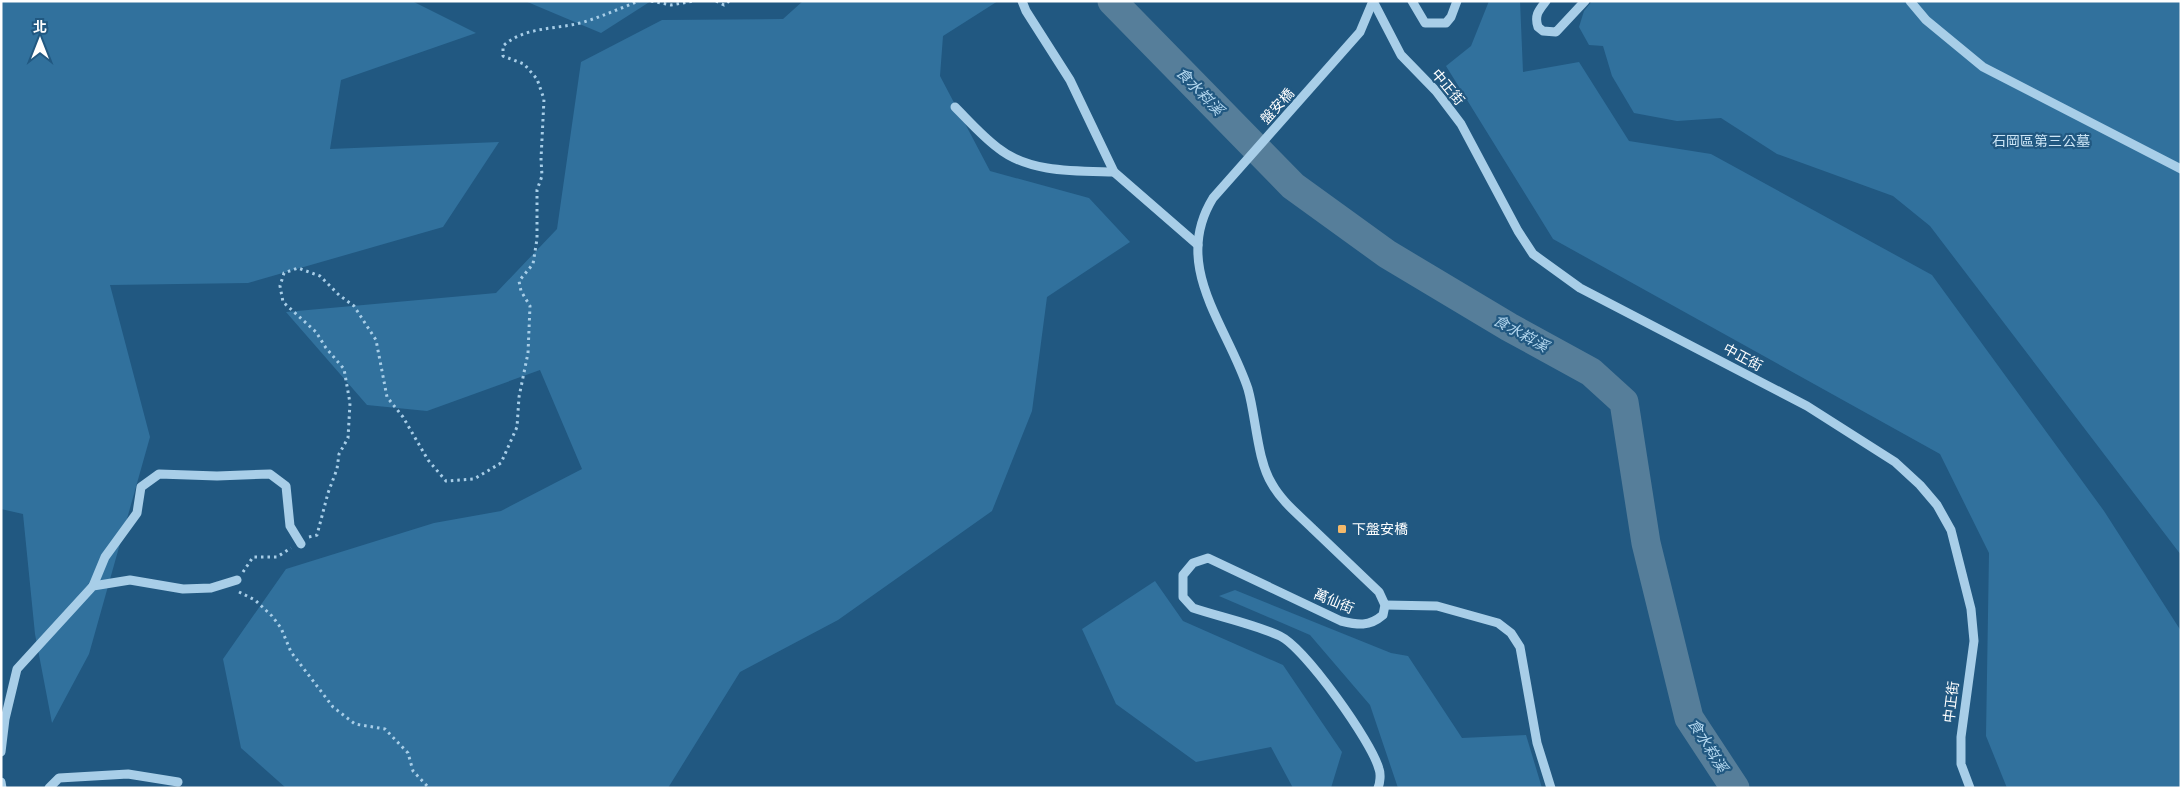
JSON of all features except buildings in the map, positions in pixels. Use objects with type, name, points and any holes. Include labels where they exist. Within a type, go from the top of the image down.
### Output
[{"type":"street","points":[[1022,1],[1026,11],[1070,80],[1114,172],[1198,245],[1202,283],[1248,389],[1262,456],[1271,483],[1286,503],[1379,592],[1385,606],[1437,606],[1498,623],[1511,633],[1520,647],[1537,743],[1551,788]]},
{"type":"street","name":"盤安橋","points":[[1198,245],[1203,214],[1214,198],[1360,32],[1373,1]]},
{"type":"street","name":"中正街","points":[[1373,1],[1400,55],[1436,91],[1461,124],[1518,232],[1534,254],[1580,288],[1807,406],[1895,462],[1920,484],[1937,505],[1951,530],[1971,609],[1974,641],[1961,737],[1961,764],[1970,788]]},
{"type":"street","points":[[1412,1],[1425,23],[1446,23],[1451,18],[1456,1]]},
{"type":"street","points":[[1546,1],[1537,13],[1536,20],[1538,27],[1550,33],[1556,32],[1585,1]]},
{"type":"street","points":[[1910,1],[1926,20],[1983,66],[2181,169]]},
{"type":"street","points":[[955,108],[998,148],[1016,159],[1063,171],[1114,172]]},
{"type":"street","points":[[1,752],[5,719],[17,669],[93,586],[105,558],[137,513],[140,487],[159,474],[216,476],[270,474],[286,486],[290,526],[301,544]]},
{"type":"street","name":"萬仙街","points":[[1378,788],[1380,770],[1367,744],[1312,664],[1281,636],[1193,608],[1183,597],[1183,574],[1193,564],[1208,558],[1341,622],[1358,625],[1373,624],[1384,615],[1385,606]]},
{"type":"street","points":[[93,586],[130,580],[183,589],[211,588],[237,580]]},
{"type":"street","points":[[49,788],[59,778],[128,774],[178,782]]},
{"type":"street","points":[[1,782],[2,788]]},
{"type":"path","points":[[429,788],[413,771],[408,753],[385,729],[356,724],[333,707],[291,652],[281,628],[272,616],[255,600],[237,591],[237,580],[253,557],[277,557],[301,544],[309,537],[318,535],[328,493],[338,468],[339,454],[348,438],[350,403],[344,369],[326,348],[316,332],[283,302],[280,286],[284,273],[298,268],[320,276],[339,296],[354,306],[376,340],[387,397],[403,417],[428,460],[446,481],[474,479],[501,463],[517,427],[519,397],[528,353],[530,306],[521,291],[519,280],[533,264],[537,239],[537,190],[542,176],[544,98],[537,79],[524,64],[503,56],[503,46],[512,37],[530,31],[557,28],[584,21],[639,1]]},
{"type":"path","points":[[651,1],[671,5],[694,1]]},
{"type":"path","points":[[716,1],[724,5],[729,1]]},
{"type":"green space","points":[[1,1],[412,1],[476,33],[341,80],[330,149],[499,142],[443,227],[248,283],[110,285],[150,437],[89,654],[52,723],[35,634],[23,514],[1,509]]},
{"type":"green space","points":[[525,1],[651,1],[601,33]]},
{"type":"green space","points":[[803,1],[998,1],[943,36],[940,76],[990,171],[1089,198],[1130,242],[1047,297],[1032,411],[992,511],[838,620],[740,672],[668,788],[286,788],[241,748],[223,659],[286,569],[434,523],[501,511],[582,469],[540,370],[427,411],[367,405],[286,312],[496,293],[557,229],[581,62],[662,20],[783,19]]},
{"type":"green space","points":[[1489,1],[1520,1],[1523,72],[1579,62],[1629,141],[1711,154],[1932,275],[2104,511],[2181,631],[2181,788],[2007,788],[1986,736],[1989,553],[1940,454],[1553,239],[1446,66],[1471,46]]},
{"type":"green space","name":"石岡區第三公墓","points":[[1592,1],[2181,1],[2181,555],[1930,226],[1893,196],[1777,154],[1721,118],[1677,121],[1634,113],[1612,76],[1603,46],[1589,45],[1579,27],[1584,11]]},
{"type":"green space","points":[[1155,581],[1183,621],[1283,665],[1342,752],[1331,788],[1293,788],[1271,747],[1196,762],[1116,704],[1082,629]]},
{"type":"green space","points":[[1235,590],[1391,653],[1408,656],[1462,738],[1526,735],[1542,788],[1398,788],[1370,705],[1310,635],[1219,596]]},
{"type":"waterway","name":"食水嵙溪","points":[[1112,1],[1293,186],[1387,254],[1509,327],[1591,372],[1624,402],[1646,543],[1689,718],[1735,788]]},
{"type":"place","name":"下盤安橋","points":[[1342,529]]}]
